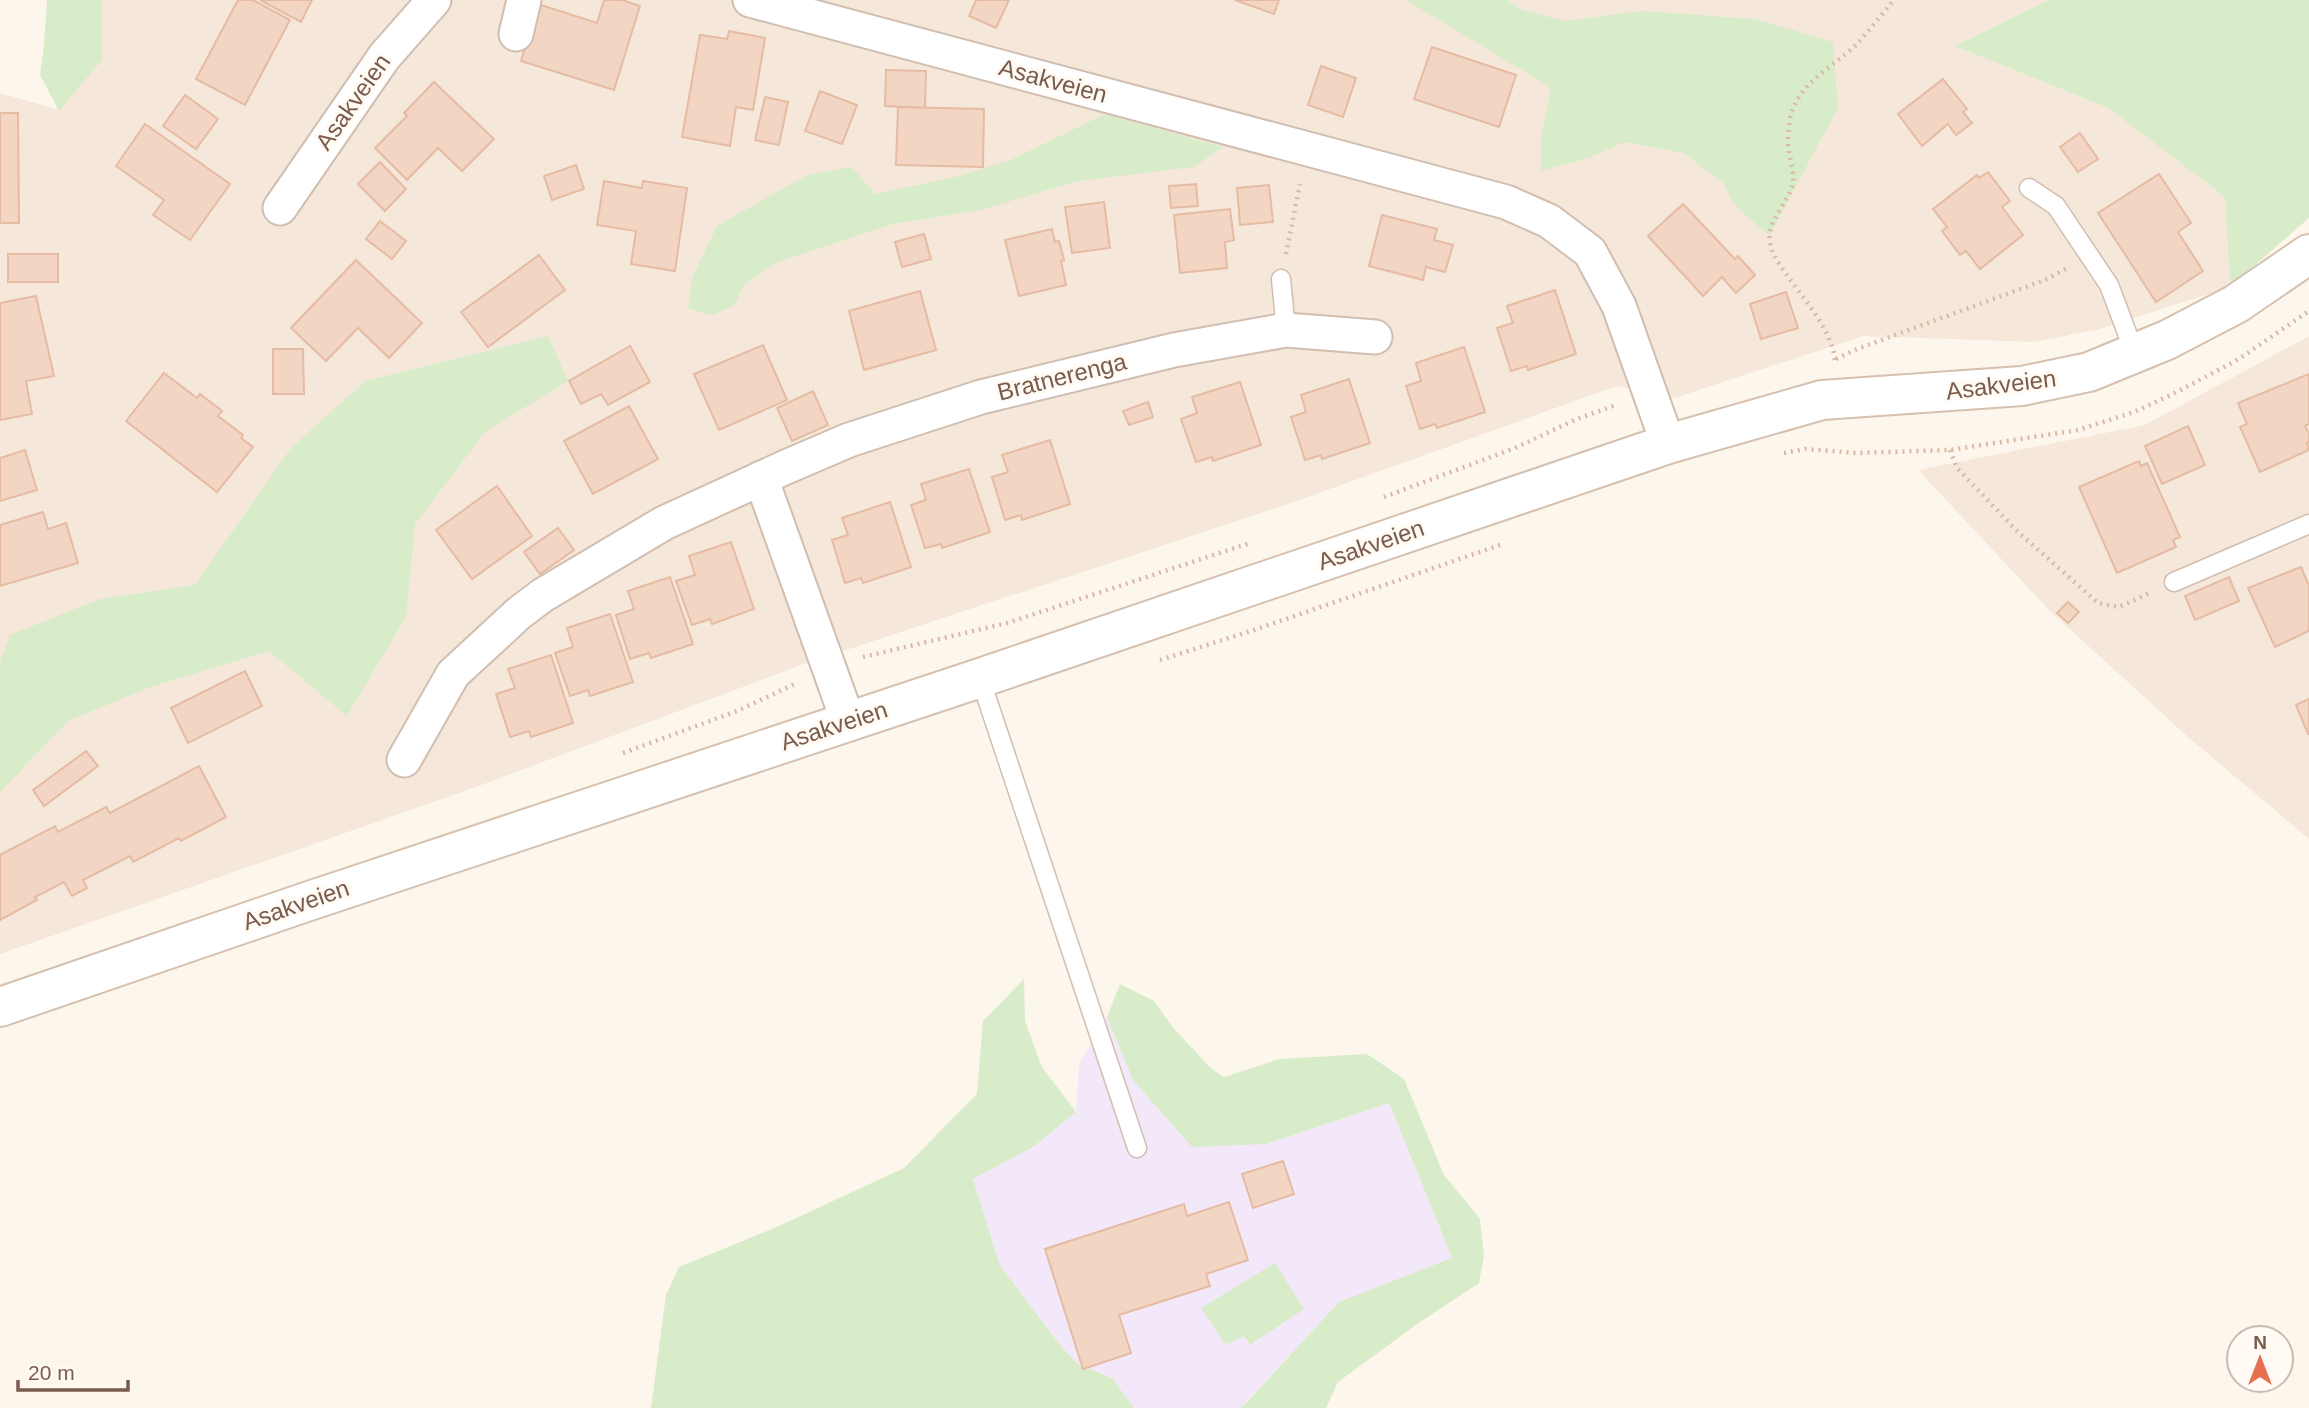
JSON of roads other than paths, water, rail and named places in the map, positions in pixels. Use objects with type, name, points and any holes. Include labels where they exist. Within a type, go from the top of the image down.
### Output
[{"type":"main road","name":"Asakveien","points":[[0,1007],[1668,444],[1822,400],[2022,386],[2089,372],[2167,340],[2236,304],[2309,254]]},
{"type":"street","name":"Asakveien","points":[[280,208],[384,57],[434,0]]},
{"type":"street","points":[[516,34],[524,0]]},
{"type":"street","name":"Asakveien","points":[[750,0],[966,47],[1308,149],[1506,202],[1549,221],[1590,252],[1619,306],[1668,444]]},
{"type":"street","name":"Bratnerenga","points":[[404,760],[453,674],[519,613],[543,595],[664,523],[761,478],[849,440],[1005,389],[1174,350],[1286,330],[1375,337]]},
{"type":"street","points":[[761,478],[848,721]]},
{"type":"lane","points":[[2029,188],[2056,206],[2109,285],[2135,354]]},
{"type":"lane","points":[[1281,279],[1286,330]]},
{"type":"lane","points":[[2174,582],[2309,524]]},
{"type":"lane","points":[[980,678],[1137,1148]]}]
